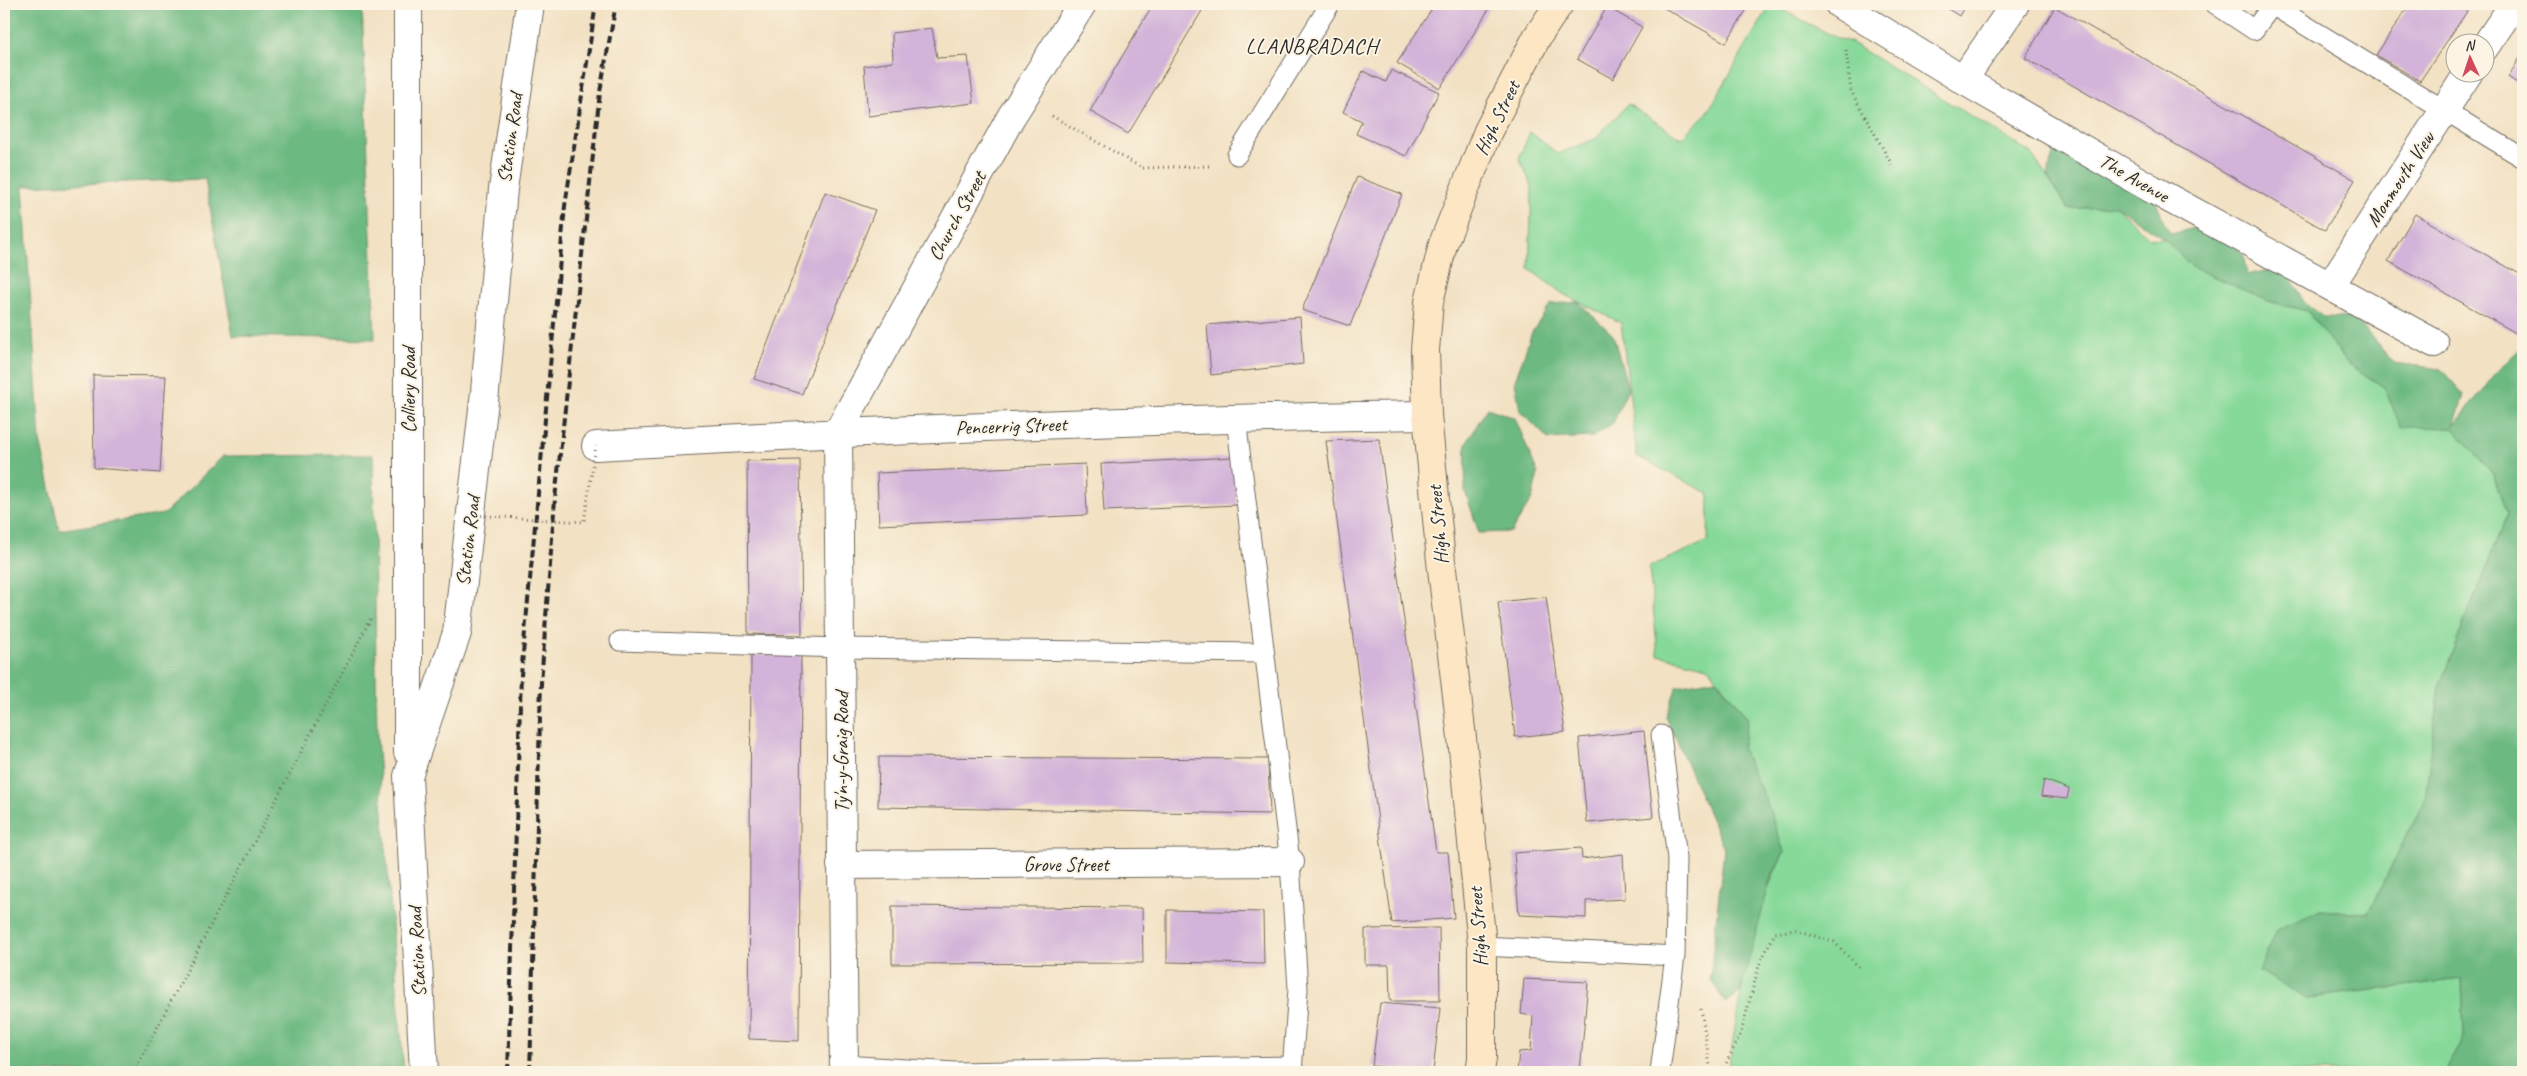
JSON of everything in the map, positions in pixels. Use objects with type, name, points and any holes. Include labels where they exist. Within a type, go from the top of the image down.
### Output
[{"type":"street","name":"Colliery Road","points":[[408,4],[408,776]]},
{"type":"street","name":"Station Road","points":[[424,1072],[408,776],[457,632],[485,392],[503,188],[530,4]]},
{"type":"street","name":"Church Street","points":[[838,432],[1022,99],[1082,4]]},
{"type":"street","name":"High Street","points":[[1480,1072],[1482,946],[1462,738],[1441,560],[1427,415],[1425,350],[1429,302],[1443,244],[1488,131],[1537,37],[1559,4]]},
{"type":"street","name":"The Avenue","points":[[1840,4],[1963,80],[2152,189],[2434,343]]},
{"type":"street","points":[[1963,80],[2015,4]]},
{"type":"street","points":[[2494,33],[2514,4]]},
{"type":"street","name":"Monmouth View","points":[[2330,286],[2463,82]]},
{"type":"street","name":"Pencerrig Street","points":[[596,446],[838,432],[1236,418],[1427,415]]},
{"type":"street","name":"Ty'n-y-Graig Road","points":[[838,432],[844,1068]]},
{"type":"street","name":"Grove Street","points":[[842,866],[1290,862]]},
{"type":"lane","points":[[1237,155],[1330,4]]},
{"type":"lane","points":[[2215,4],[2254,30],[2272,5],[2523,158]]},
{"type":"lane","points":[[844,1068],[955,1072],[1292,1069],[1298,989],[1290,862],[1236,418]]},
{"type":"lane","points":[[620,641],[840,648],[1264,654]]},
{"type":"lane","points":[[1660,1072],[1675,956],[1677,858],[1661,735]]},
{"type":"lane","points":[[1482,946],[1675,956]]},
{"type":"path","points":[[1840,4],[1851,91],[1892,165]]},
{"type":"path","points":[[1022,99],[1142,168],[1229,166],[1237,155]]},
{"type":"path","points":[[471,516],[584,522],[596,446]]},
{"type":"path","points":[[134,1072],[372,617]]},
{"type":"path","points":[[1722,1072],[1741,1033],[1760,962],[1775,933],[1796,930],[1834,942],[1860,968]]},
{"type":"green space","points":[[4,4],[362,4],[375,339],[233,336],[205,179],[23,186],[40,440],[59,530],[164,514],[223,456],[373,455],[377,739],[404,1072],[4,1072]]},
{"type":"green space","points":[[1771,4],[1837,38],[1850,42],[2031,153],[2068,209],[2116,206],[2149,238],[2166,239],[2268,301],[2307,311],[2348,364],[2384,387],[2401,426],[2453,428],[2493,474],[2507,514],[2439,687],[2425,799],[2368,913],[2320,910],[2307,998],[2462,979],[2464,1039],[2445,1072],[1728,1072],[1742,988],[1755,931],[1763,904],[1784,852],[1742,748],[1748,719],[1708,667],[1658,655],[1649,567],[1708,541],[1709,494],[1637,456],[1621,323],[1563,294],[1529,269],[1532,186],[1519,158],[1530,132],[1558,154],[1595,139],[1628,104],[1681,138],[1707,113]]},
{"type":"green space","points":[[2055,147],[2152,189],[2164,223],[2171,234],[2214,223],[2243,254],[2247,275],[2284,266],[2304,302],[2324,317],[2355,318],[2394,363],[2441,369],[2464,395],[2454,426],[2500,368],[2523,346],[2523,1072],[2445,1072],[2464,1039],[2462,979],[2307,998],[2259,971],[2276,930],[2320,910],[2368,913],[2425,800],[2439,687],[2507,514],[2493,474],[2453,428],[2401,427],[2384,387],[2348,364],[2307,311],[2268,301],[2192,267],[2166,240],[2116,206],[2068,209],[2047,176]]},
{"type":"green space","points":[[1578,302],[1613,335],[1628,389],[1613,423],[1593,437],[1548,439],[1520,411],[1515,381],[1532,332],[1551,304]]},
{"type":"green space","points":[[1487,408],[1515,418],[1538,474],[1532,499],[1511,532],[1479,533],[1465,491],[1466,444]]},
{"type":"green space","points":[[1716,679],[1748,719],[1742,748],[1767,803],[1784,852],[1771,878],[1740,992],[1726,1003],[1710,979],[1724,848],[1666,717],[1677,686]]},
{"type":"building","points":[[1153,4],[1206,4],[1128,134],[1090,111]]},
{"type":"building","points":[[1435,4],[1492,4],[1440,88],[1397,63]]},
{"type":"building","points":[[1657,4],[1750,4],[1726,43]]},
{"type":"building","points":[[1940,4],[1966,4],[1959,16]]},
{"type":"building","points":[[2410,4],[2472,4],[2453,32],[2444,32],[2444,45],[2420,81],[2376,55]]},
{"type":"building","points":[[1607,7],[1642,27],[1613,79],[1577,59]]},
{"type":"building","points":[[2055,7],[2355,180],[2325,230],[2025,58]]},
{"type":"building","points":[[932,28],[937,58],[968,56],[974,103],[868,116],[864,66],[893,62],[892,33]]},
{"type":"building","points":[[2523,53],[2523,87],[2508,77]]},
{"type":"building","points":[[1391,70],[1439,92],[1406,156],[1356,134],[1362,121],[1343,112],[1363,71],[1386,82]]},
{"type":"building","points":[[1357,177],[1402,194],[1350,326],[1302,310]]},
{"type":"building","points":[[825,192],[875,210],[802,394],[754,379]]},
{"type":"building","points":[[2415,214],[2523,276],[2523,337],[2388,261]]},
{"type":"building","points":[[1300,317],[1303,364],[1211,375],[1207,325]]},
{"type":"building","points":[[93,375],[166,376],[160,473],[94,468]]},
{"type":"building","points":[[1379,439],[1436,852],[1448,852],[1454,918],[1392,923],[1326,441]]},
{"type":"building","points":[[1234,457],[1237,505],[1104,511],[1101,464]]},
{"type":"building","points":[[800,460],[802,635],[748,634],[747,461]]},
{"type":"building","points":[[1085,464],[1087,515],[879,525],[877,473]]},
{"type":"building","points":[[1546,597],[1565,732],[1515,737],[1498,602]]},
{"type":"building","points":[[801,653],[799,1041],[749,1039],[751,655]]},
{"type":"building","points":[[1644,731],[1653,817],[1587,823],[1579,738]]},
{"type":"building","points":[[879,757],[1268,759],[1270,814],[878,807]]},
{"type":"building","points":[[2044,780],[2069,789],[2067,799],[2041,796]]},
{"type":"building","points":[[1581,848],[1582,859],[1623,854],[1625,899],[1586,901],[1586,918],[1519,915],[1514,853]]},
{"type":"building","points":[[892,906],[1142,908],[1143,963],[892,964]]},
{"type":"building","points":[[1167,910],[1263,912],[1264,964],[1167,962]]},
{"type":"building","points":[[1439,928],[1440,1001],[1390,1001],[1389,965],[1365,965],[1365,929]]},
{"type":"building","points":[[1524,979],[1588,982],[1580,1072],[1517,1072],[1519,1052],[1531,1051],[1533,1016],[1521,1014]]},
{"type":"building","points":[[1380,1003],[1440,1008],[1433,1072],[1372,1066]]},
{"type":"railway","points":[[508,1072],[521,675],[565,206],[596,4]]},
{"type":"railway","points":[[530,1072],[541,683],[555,499],[600,92],[616,4]]},
{"type":"district","name":"LLANBRADACH","points":[[1312,46]]}]
